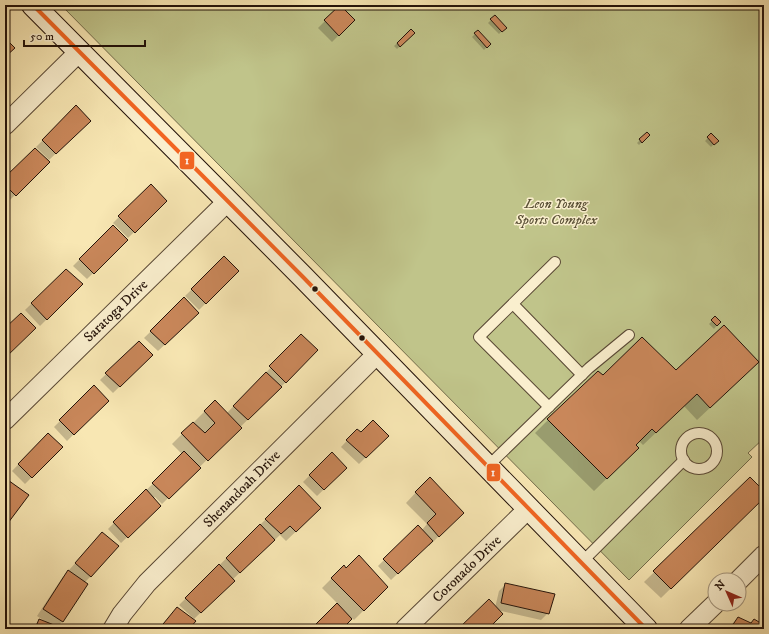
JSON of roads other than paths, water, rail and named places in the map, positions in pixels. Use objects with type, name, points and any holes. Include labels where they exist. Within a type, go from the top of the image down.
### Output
[{"type":"main road","points":[[33,5],[646,629]]},
{"type":"street","points":[[5,126],[80,52]]},
{"type":"street","name":"Saratoga Drive","points":[[5,420],[227,202]]},
{"type":"street","name":"Shenandoah Drive","points":[[113,629],[122,614],[147,583],[377,354]]},
{"type":"street","name":"Coronado Drive","points":[[405,629],[528,509]]},
{"type":"street","points":[[747,572],[764,555]]},
{"type":"street","points":[[689,629],[707,612]]},
{"type":"lane","points":[[549,407],[479,337],[555,262]]},
{"type":"lane","points":[[513,304],[582,375]]},
{"type":"lane","points":[[487,467],[582,375],[629,335]]},
{"type":"lane","points":[[581,563],[684,460]]},
{"type":"park label","name":"Leon Young Sports Complex","points":[[556,212]]}]
